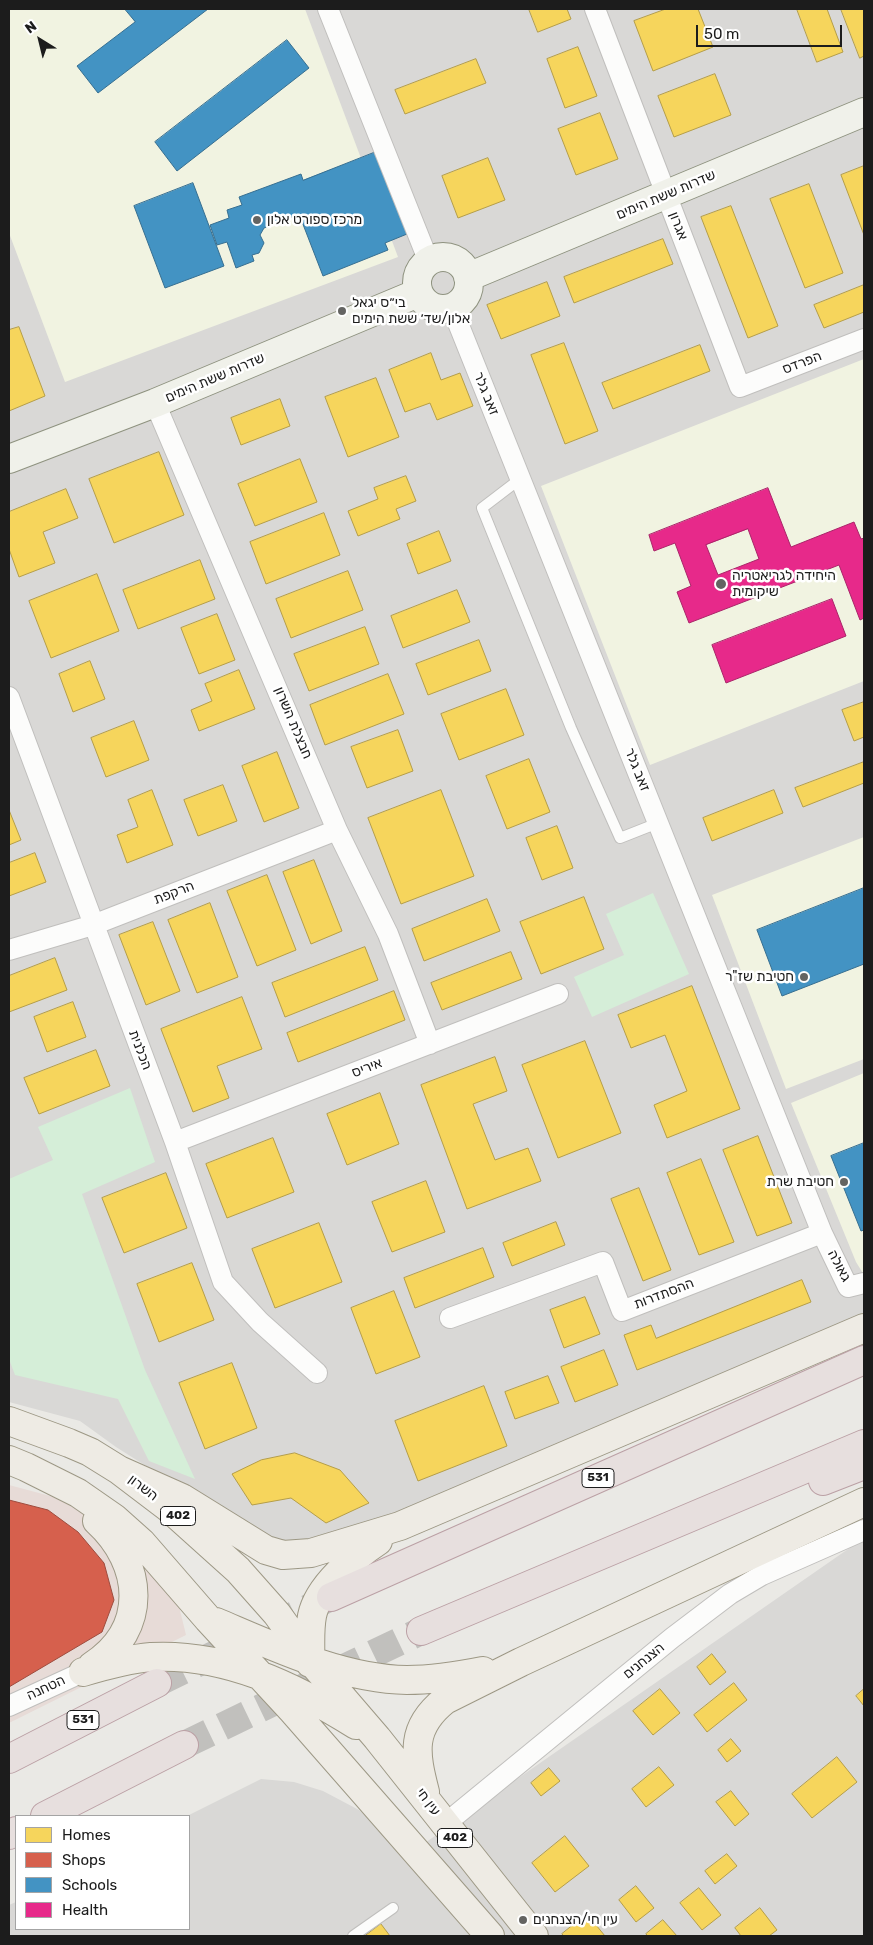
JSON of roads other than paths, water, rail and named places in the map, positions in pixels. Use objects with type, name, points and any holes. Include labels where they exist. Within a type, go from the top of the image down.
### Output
[{"type":"highway","name":"531","points":[[331,1597],[864,1360]]},
{"type":"highway","points":[[864,1444],[421,1631],[864,1466]]},
{"type":"highway","name":"531","points":[[9,1759],[157,1683]]},
{"type":"highway","points":[[9,1745],[106,1708]]},
{"type":"highway","points":[[47,1815],[184,1745]]},
{"type":"main road","points":[[119,1470],[182,1498],[250,1542],[266,1550],[282,1555],[312,1553],[400,1526],[864,1328]]},
{"type":"main road","name":"השרון","points":[[9,1421],[90,1452],[119,1470],[169,1508],[238,1570],[283,1621],[310,1660]]},
{"type":"main road","points":[[18,1464],[61,1490],[105,1528],[123,1552],[128,1565],[132,1580],[132,1596],[127,1628],[112,1650],[83,1672]]},
{"type":"main road","name":"402","points":[[18,1464],[78,1493],[122,1524],[163,1566],[208,1619],[314,1735],[490,1936]]},
{"type":"main road","points":[[428,1801],[417,1757],[416,1744],[419,1731],[426,1718],[434,1708],[445,1700],[864,1502]]},
{"type":"main road","points":[[314,1735],[306,1695],[313,1613],[331,1581],[352,1559],[400,1526]]},
{"type":"main road","points":[[208,1619],[310,1660],[364,1675],[405,1680],[445,1678],[522,1662]]},
{"type":"main road","points":[[83,1672],[128,1660],[165,1657],[216,1662],[260,1676],[306,1695],[378,1738]]},
{"type":"main road","name":"402","points":[[310,1660],[378,1738]]},
{"type":"main road","name":"עין חי","points":[[378,1738],[534,1936]]},
{"type":"street","points":[[328,9],[429,262]]},
{"type":"street","name":"אגרון","points":[[595,9],[740,387]]},
{"type":"street","name":"שדרות ששת הימים","points":[[468,277],[864,112]]},
{"type":"street","points":[[444,258],[452,259],[459,263],[468,277],[466,295],[452,308],[432,307],[418,293],[417,279],[419,272],[429,262],[444,258]]},
{"type":"street","name":"שדרות ששת הימים","points":[[9,459],[155,403],[418,293]]},
{"type":"street","name":"זאב גלר","points":[[452,308],[822,1232]]},
{"type":"street","name":"הפרדס","points":[[740,387],[864,339]]},
{"type":"street","name":"חבצלת השרון","points":[[155,403],[337,830],[388,934],[430,1044]]},
{"type":"street","name":"הכלנית","points":[[9,696],[175,1142],[223,1282],[260,1322],[317,1373]]},
{"type":"street","name":"הרקפת","points":[[9,950],[93,925],[337,830]]},
{"type":"street","name":"איריס","points":[[175,1142],[558,994]]},
{"type":"street","name":"גאולה","points":[[822,1232],[848,1287],[864,1283]]},
{"type":"street","name":"ההסתדרות","points":[[450,1318],[603,1262],[622,1311],[822,1232]]},
{"type":"street","name":"הצנחנים","points":[[445,1824],[672,1638],[730,1594],[762,1575],[864,1530]]},
{"type":"street","name":"הטחנה","points":[[9,1706],[83,1672]]},
{"type":"lane","points":[[520,479],[482,508],[571,728],[620,838],[658,822]]},
{"type":"lane","points":[[353,1936],[393,1908]]},
{"type":"tunnel","points":[[157,1683],[331,1597]]},
{"type":"tunnel","points":[[184,1745],[421,1631]]},
{"type":"place","name":"מרכז ספורט אלון","points":[[257,220]]},
{"type":"place","name":"בי״ס יגאל אלון/שד׳ ששת הימים","points":[[342,311]]},
{"type":"place","name":"היחידה לגריאטריה שיקומית","points":[[721,584]]},
{"type":"place","name":"חטיבת שז\"ר","points":[[804,977]]},
{"type":"place","name":"חטיבת שרת","points":[[844,1182]]},
{"type":"place","name":"עין חי/הצנחנים","points":[[523,1920]]}]
